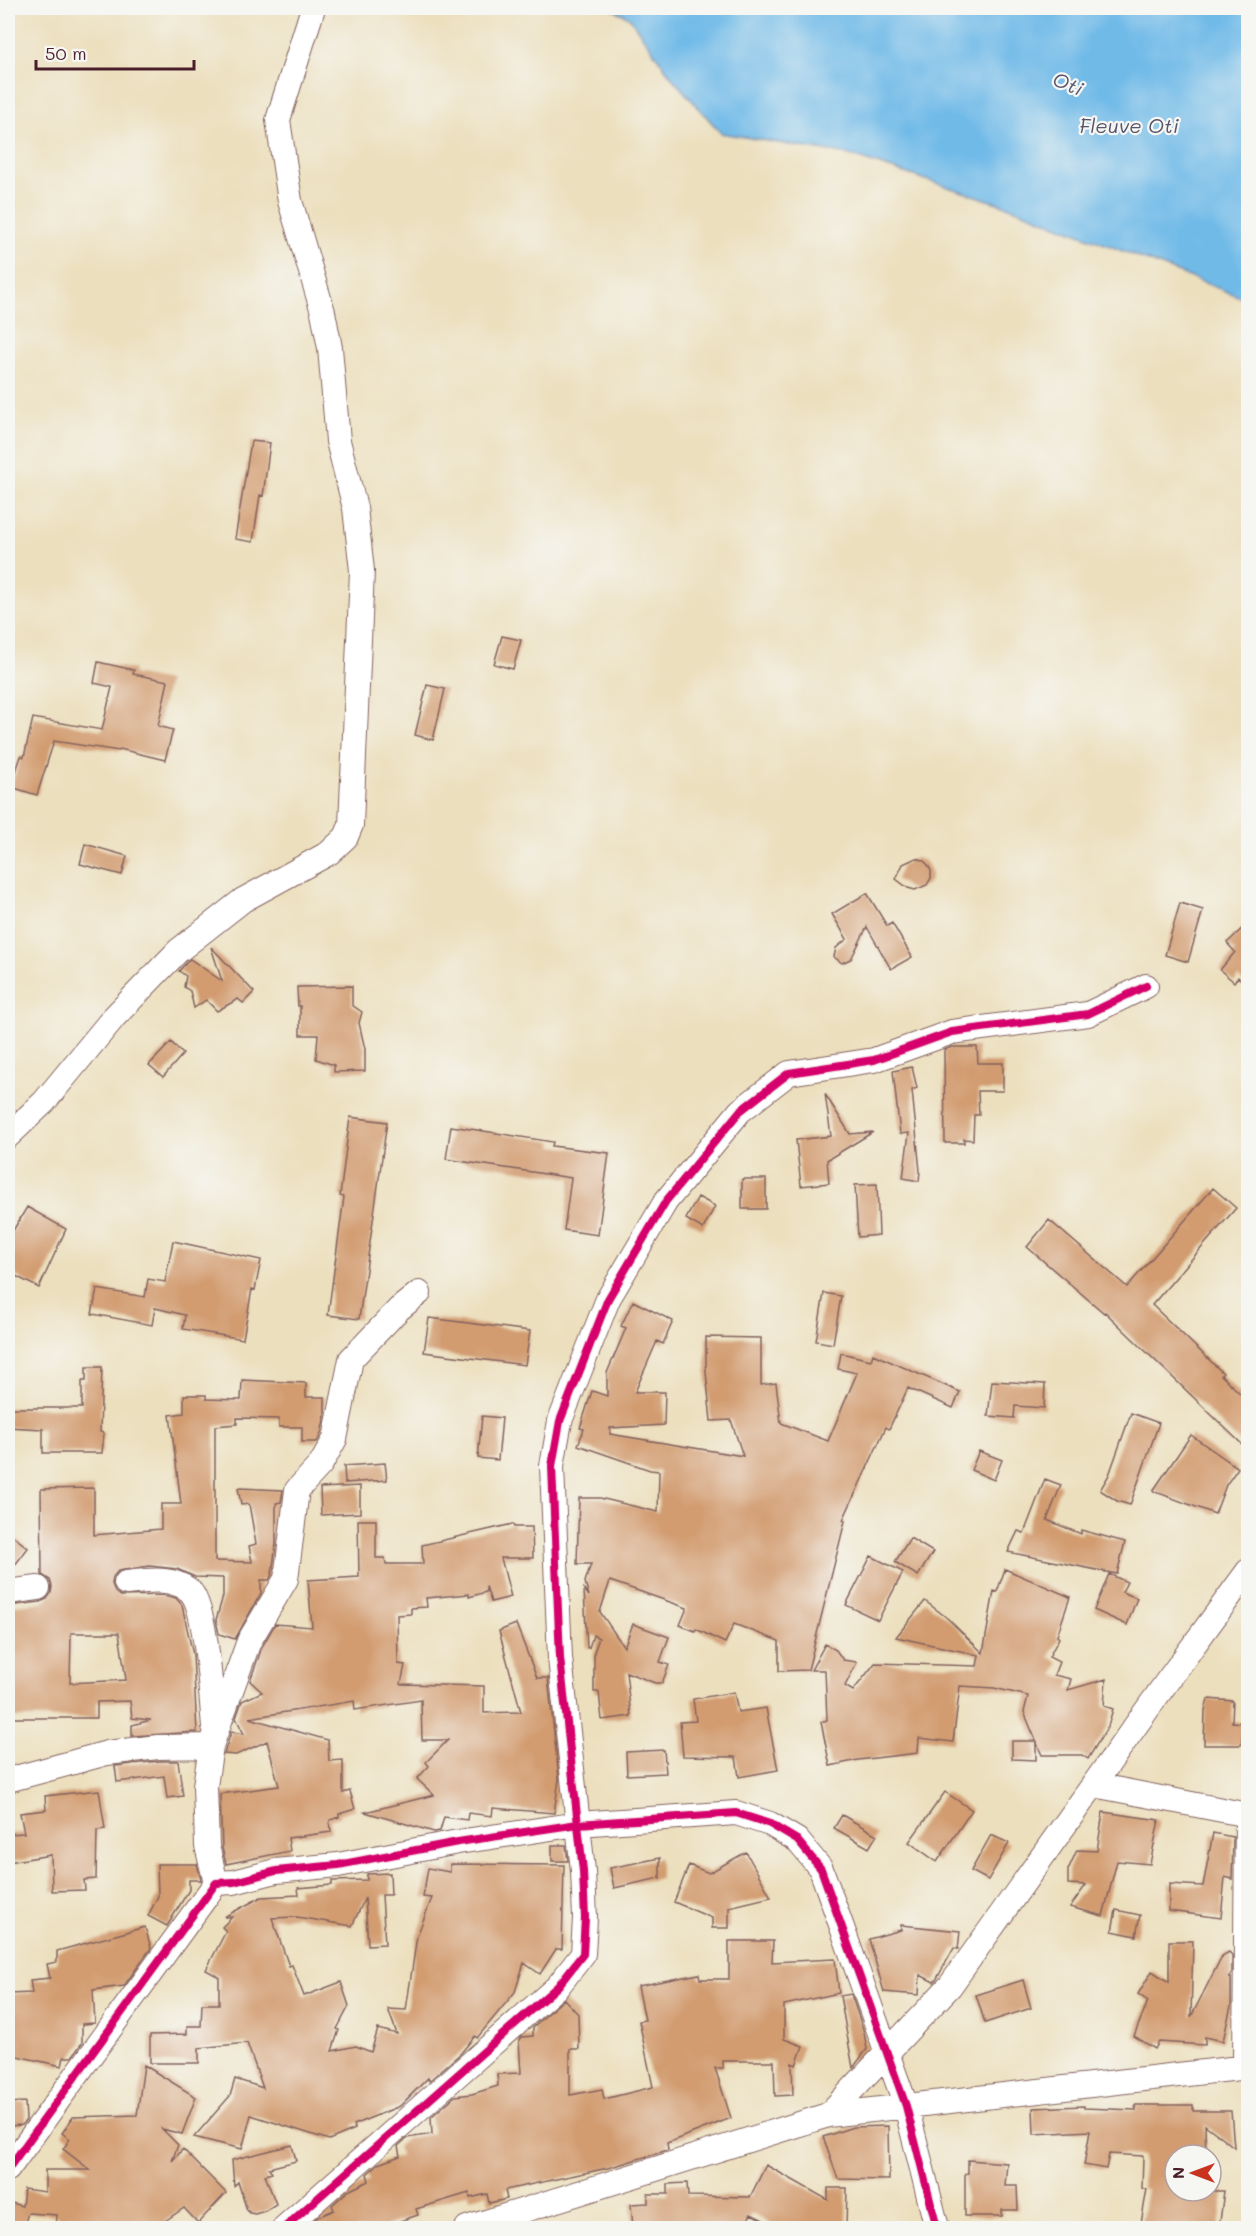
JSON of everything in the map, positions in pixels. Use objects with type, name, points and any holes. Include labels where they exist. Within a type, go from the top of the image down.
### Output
[{"type":"street","points":[[8,1136],[44,1102],[114,1017],[178,951],[243,900],[329,853],[346,837],[351,825],[361,560],[355,508],[338,441],[330,348],[323,312],[290,201],[278,120],[313,8]]},
{"type":"street","points":[[284,2229],[558,1986],[583,1954],[585,1918],[583,1871],[560,1658],[552,1466],[560,1421],[608,1299],[666,1201],[740,1111],[789,1073],[874,1060],[952,1032],[1088,1014],[1146,986]]},
{"type":"street","points":[[8,2169],[216,1883],[207,1846],[205,1786],[212,1738],[249,1641],[286,1579],[297,1490],[321,1464],[335,1439],[351,1359],[399,1309],[419,1293]]},
{"type":"street","points":[[828,2115],[951,1986],[1248,1571]]},
{"type":"street","points":[[126,1583],[161,1580],[175,1583],[190,1590],[198,1603],[203,1627],[212,1738]]},
{"type":"street","points":[[8,1592],[38,1588]]},
{"type":"street","points":[[8,1780],[107,1753],[212,1738]]},
{"type":"street","points":[[467,2229],[828,2115],[1247,2067],[1248,1815],[1094,1785]]},
{"type":"street","points":[[216,1883],[234,1882],[276,1871],[338,1864],[458,1842],[578,1824],[736,1813],[770,1824],[796,1840],[821,1869],[906,2106],[938,2229]]},
{"type":"street","points":[[535,2229],[544,2204]]},
{"type":"water","name":"Fleuve Oti","points":[[610,8],[1248,8],[1248,300],[1013,208],[849,155],[721,133],[673,79],[629,17]]},
{"type":"building","points":[[251,441],[270,443],[263,496],[260,495],[253,542],[235,539]]},
{"type":"building","points":[[502,636],[521,640],[513,669],[494,664]]},
{"type":"building","points":[[98,662],[134,670],[133,674],[168,681],[158,726],[173,730],[165,760],[120,749],[119,751],[54,741],[37,795],[11,787],[21,756],[24,757],[33,718],[102,730],[112,687],[94,683]]},
{"type":"building","points":[[427,685],[445,689],[433,740],[415,735]]},
{"type":"building","points":[[85,844],[127,856],[122,875],[80,864]]},
{"type":"building","points":[[916,858],[928,865],[931,878],[927,885],[915,890],[896,879],[903,864]]},
{"type":"building","points":[[867,893],[887,926],[892,923],[912,957],[891,969],[867,927],[851,959],[842,963],[834,957],[836,948],[847,939],[832,914]]},
{"type":"building","points":[[1180,903],[1203,910],[1188,962],[1165,955]]},
{"type":"building","points":[[1248,923],[1248,986],[1238,977],[1234,982],[1220,970],[1235,952],[1227,943]]},
{"type":"building","points":[[211,947],[254,992],[243,1003],[238,999],[217,1011],[206,1000],[194,1008],[190,991],[184,987],[186,976],[179,971],[190,959],[222,981]]},
{"type":"building","points":[[352,986],[352,1005],[362,1012],[359,1023],[365,1049],[365,1071],[334,1072],[334,1065],[316,1059],[318,1035],[300,1035],[300,1006],[298,1006],[297,987]]},
{"type":"building","points":[[171,1042],[183,1054],[163,1077],[149,1065]]},
{"type":"building","points":[[952,1047],[977,1047],[978,1063],[1003,1063],[1003,1091],[978,1091],[979,1115],[974,1115],[973,1140],[964,1139],[964,1143],[945,1143],[944,1050]]},
{"type":"building","points":[[912,1067],[917,1088],[912,1090],[919,1181],[903,1178],[909,1133],[900,1134],[893,1071]]},
{"type":"building","points":[[825,1094],[850,1134],[873,1132],[827,1160],[829,1183],[801,1186],[796,1140],[831,1136]]},
{"type":"building","points":[[350,1117],[387,1122],[359,1319],[328,1315],[344,1197],[340,1196]]},
{"type":"building","points":[[451,1126],[553,1142],[552,1146],[609,1153],[598,1235],[564,1230],[571,1178],[446,1159]]},
{"type":"building","points":[[742,1179],[766,1179],[766,1209],[742,1209]]},
{"type":"building","points":[[877,1184],[879,1235],[858,1237],[855,1185]]},
{"type":"building","points":[[1213,1188],[1236,1208],[1152,1305],[1223,1373],[1221,1375],[1248,1401],[1248,1450],[1105,1312],[1027,1247],[1049,1220],[1127,1287]]},
{"type":"building","points":[[698,1197],[715,1206],[703,1229],[686,1219]]},
{"type":"building","points":[[27,1207],[66,1229],[39,1288],[8,1272],[8,1239]]},
{"type":"building","points":[[173,1241],[261,1260],[255,1290],[252,1289],[243,1339],[183,1329],[185,1315],[155,1308],[152,1325],[92,1314],[97,1289],[145,1297],[148,1279],[165,1282]]},
{"type":"building","points":[[824,1293],[841,1296],[833,1344],[816,1341]]},
{"type":"building","points":[[633,1301],[673,1321],[663,1344],[657,1341],[635,1392],[665,1392],[664,1425],[610,1428],[610,1434],[743,1456],[731,1420],[711,1421],[706,1372],[706,1337],[761,1338],[761,1385],[776,1383],[781,1423],[828,1441],[857,1373],[838,1369],[841,1353],[871,1360],[873,1354],[960,1392],[953,1408],[908,1388],[889,1429],[886,1427],[843,1520],[845,1521],[808,1670],[779,1671],[779,1641],[734,1624],[725,1643],[696,1629],[695,1631],[680,1625],[687,1608],[610,1581],[600,1612],[624,1647],[633,1624],[669,1637],[660,1662],[669,1665],[662,1683],[655,1683],[626,1672],[631,1716],[602,1720],[599,1692],[594,1692],[594,1652],[599,1638],[593,1635],[589,1648],[587,1648],[584,1589],[589,1596],[585,1582],[591,1564],[577,1564],[579,1498],[600,1498],[658,1512],[659,1471],[578,1445],[584,1429],[580,1428],[592,1391],[607,1396],[607,1373],[626,1328],[621,1326]]},
{"type":"building","points":[[429,1318],[530,1331],[525,1365],[424,1352]]},
{"type":"building","points":[[86,1367],[102,1367],[100,1432],[104,1433],[102,1453],[43,1453],[43,1429],[8,1427],[8,1408],[82,1408],[82,1381],[86,1381]]},
{"type":"building","points":[[242,1380],[306,1383],[306,1397],[325,1397],[325,1416],[317,1442],[302,1442],[302,1427],[279,1427],[279,1419],[237,1418],[237,1424],[215,1426],[215,1561],[252,1562],[249,1546],[256,1544],[249,1504],[241,1505],[238,1488],[283,1490],[281,1502],[276,1503],[276,1543],[272,1574],[269,1580],[261,1580],[261,1593],[235,1639],[219,1634],[216,1620],[223,1596],[223,1578],[195,1577],[177,1569],[149,1566],[118,1571],[113,1577],[112,1584],[115,1592],[121,1596],[164,1595],[176,1598],[182,1605],[193,1655],[197,1732],[132,1736],[132,1725],[151,1720],[132,1718],[130,1701],[97,1702],[97,1718],[12,1718],[8,1606],[47,1599],[52,1586],[50,1580],[42,1575],[41,1489],[94,1488],[94,1535],[161,1529],[161,1504],[181,1504],[170,1415],[184,1413],[184,1395],[206,1395],[206,1399],[241,1400]],"holes":[[[71,1633],[119,1633],[126,1680],[70,1683]]]},
{"type":"building","points":[[992,1381],[1045,1384],[1044,1408],[1015,1406],[1014,1418],[988,1416]]},
{"type":"building","points":[[1131,1413],[1159,1423],[1130,1505],[1117,1501],[1100,1490],[1109,1475]]},
{"type":"building","points":[[482,1416],[502,1418],[498,1460],[478,1458]]},
{"type":"building","points":[[1191,1435],[1238,1468],[1226,1485],[1215,1514],[1153,1491]]},
{"type":"building","points":[[979,1451],[1002,1460],[994,1480],[971,1470]]},
{"type":"building","points":[[385,1463],[387,1480],[345,1483],[344,1466]]},
{"type":"building","points":[[1045,1479],[1061,1485],[1047,1520],[1081,1534],[1081,1530],[1125,1542],[1117,1574],[1008,1552],[1018,1531],[1024,1533]]},
{"type":"building","points":[[360,1486],[360,1513],[321,1515],[320,1488]]},
{"type":"building","points":[[358,1520],[376,1520],[376,1558],[385,1558],[386,1564],[423,1564],[422,1545],[513,1524],[514,1527],[532,1527],[533,1558],[501,1558],[511,1597],[491,1602],[486,1586],[486,1592],[469,1597],[469,1594],[426,1598],[427,1607],[411,1608],[411,1614],[397,1615],[398,1664],[405,1665],[401,1684],[484,1686],[484,1713],[521,1712],[499,1631],[516,1624],[537,1678],[548,1678],[559,1779],[554,1813],[493,1808],[492,1816],[468,1813],[467,1820],[444,1817],[440,1831],[434,1832],[365,1812],[434,1795],[417,1779],[429,1766],[426,1762],[448,1740],[422,1740],[421,1700],[355,1710],[354,1701],[249,1718],[328,1740],[329,1761],[343,1760],[343,1793],[350,1791],[355,1809],[339,1814],[339,1817],[330,1820],[331,1832],[288,1838],[290,1851],[226,1864],[222,1848],[220,1794],[279,1786],[267,1741],[236,1755],[224,1754],[231,1732],[244,1734],[236,1718],[242,1701],[262,1692],[250,1681],[262,1647],[275,1624],[312,1627],[308,1580],[359,1577]]},
{"type":"building","points":[[8,1532],[28,1548],[8,1574]]},
{"type":"building","points":[[910,1538],[933,1552],[918,1576],[895,1562]]},
{"type":"building","points":[[871,1556],[903,1572],[878,1620],[846,1605]]},
{"type":"building","points":[[1005,1569],[1070,1597],[1057,1636],[1059,1638],[1049,1657],[1059,1662],[1054,1675],[1071,1679],[1068,1690],[1106,1679],[1104,1706],[1113,1709],[1108,1726],[1088,1759],[1082,1755],[1042,1755],[1036,1742],[1036,1760],[1012,1759],[1012,1741],[1036,1741],[1024,1712],[1028,1696],[994,1688],[960,1686],[953,1742],[919,1738],[918,1753],[858,1760],[830,1766],[821,1722],[827,1720],[825,1670],[811,1670],[825,1644],[836,1650],[843,1660],[857,1662],[845,1686],[853,1691],[875,1663],[977,1666],[979,1655],[896,1637],[925,1601],[946,1617],[983,1653],[994,1591],[997,1592]]},
{"type":"building","points":[[1109,1574],[1127,1582],[1122,1592],[1137,1598],[1127,1625],[1094,1610]]},
{"type":"building","points":[[734,1692],[738,1712],[766,1708],[778,1770],[739,1777],[736,1757],[683,1756],[680,1722],[696,1721],[693,1699]]},
{"type":"building","points":[[1208,1699],[1233,1701],[1232,1722],[1244,1723],[1241,1745],[1204,1745],[1205,1710]]},
{"type":"building","points":[[664,1750],[666,1773],[627,1775],[626,1752]]},
{"type":"building","points":[[178,1761],[183,1796],[167,1798],[164,1776],[117,1782],[115,1766]]},
{"type":"building","points":[[99,1790],[105,1829],[97,1830],[96,1879],[84,1880],[85,1890],[52,1891],[51,1855],[8,1862],[8,1834],[24,1833],[20,1813],[46,1810],[45,1796]]},
{"type":"building","points":[[945,1792],[972,1810],[937,1862],[909,1842]]},
{"type":"building","points":[[1103,1812],[1159,1820],[1150,1864],[1117,1861],[1103,1916],[1070,1907],[1086,1885],[1068,1884],[1068,1870],[1077,1850],[1097,1851]]},
{"type":"building","points":[[842,1815],[877,1835],[869,1848],[834,1828]]},
{"type":"building","points":[[1213,1833],[1233,1837],[1232,1879],[1225,1877],[1221,1918],[1169,1911],[1169,1884],[1203,1886]]},
{"type":"building","points":[[991,1835],[1009,1843],[988,1880],[971,1871]]},
{"type":"building","points":[[552,1845],[566,1845],[568,1861],[552,1861]]},
{"type":"building","points":[[746,1852],[771,1897],[729,1907],[729,1928],[712,1928],[712,1918],[674,1902],[689,1865],[709,1873]]},
{"type":"building","points":[[660,1858],[660,1878],[614,1888],[610,1868]]},
{"type":"building","points":[[157,1864],[197,1864],[201,1880],[189,1880],[189,1890],[167,1926],[148,1916],[158,1896]]},
{"type":"building","points":[[450,1864],[564,1865],[562,1949],[556,1949],[540,1974],[524,1963],[515,1992],[477,2038],[475,2036],[461,2053],[429,2081],[428,2078],[400,2106],[353,2125],[355,2129],[329,2140],[251,2115],[242,2149],[194,2137],[230,2096],[235,2079],[263,2088],[247,2043],[199,2048],[199,2063],[150,2063],[150,2035],[187,2034],[187,2026],[201,2026],[202,2004],[219,2004],[219,1977],[206,1970],[226,1931],[222,1927],[232,1917],[224,1917],[261,1897],[299,1895],[298,1888],[332,1885],[332,1881],[367,1880],[367,1874],[390,1873],[391,1895],[382,1895],[385,1944],[368,1945],[365,1898],[352,1926],[297,1917],[272,1918],[289,1966],[292,1965],[304,1996],[341,1982],[349,2006],[337,2029],[339,2030],[332,2051],[356,2046],[371,2052],[378,2029],[397,2034],[388,2009],[406,2010],[417,1936],[432,1898],[423,1897],[428,1868],[450,1872]]},
{"type":"building","points":[[1116,1910],[1140,1915],[1136,1936],[1112,1931]]},
{"type":"building","points":[[901,1925],[960,1931],[958,1949],[954,1948],[936,1980],[934,1982],[920,1975],[919,1995],[884,1992],[869,1939],[901,1930]]},
{"type":"building","points":[[145,1927],[151,1948],[124,1986],[93,1990],[95,2023],[82,2024],[82,2043],[72,2057],[64,2057],[62,2066],[8,2054],[8,1994],[32,1993],[30,1980],[50,1978],[47,1964],[57,1962],[57,1951]]},
{"type":"building","points":[[729,1941],[773,1941],[772,1962],[835,1959],[839,1993],[784,2005],[784,2039],[803,2046],[796,2065],[792,2063],[793,2095],[775,2096],[774,2061],[723,2061],[723,2068],[715,2068],[731,2118],[667,2143],[668,2150],[608,2168],[505,2190],[507,2199],[489,2203],[487,2194],[470,2198],[469,2193],[416,2209],[418,2215],[376,2229],[305,2229],[318,2217],[334,2210],[332,2205],[348,2191],[369,2181],[367,2174],[378,2164],[400,2156],[398,2146],[407,2138],[432,2134],[431,2117],[455,2096],[472,2094],[498,2086],[497,2074],[521,2073],[519,2040],[521,2037],[533,2036],[533,2027],[564,1999],[578,2014],[579,2049],[570,2049],[570,2095],[602,2089],[604,2099],[653,2087],[639,2021],[645,2020],[638,1986],[699,1974],[700,1979],[729,1979]]},
{"type":"building","points":[[1169,1941],[1193,1941],[1191,2017],[1222,1956],[1229,1952],[1232,1955],[1232,1973],[1229,1978],[1231,1978],[1231,2006],[1223,2041],[1205,2037],[1205,2045],[1159,2042],[1155,2049],[1134,2036],[1148,2001],[1138,1994],[1152,1971],[1169,1982]]},
{"type":"building","points":[[1023,1980],[1031,2008],[985,2023],[976,1995]]},
{"type":"building","points":[[851,1994],[864,2032],[867,2049],[853,2068],[840,1996]]},
{"type":"building","points":[[144,2065],[196,2097],[182,2134],[162,2129],[178,2145],[172,2161],[183,2149],[226,2193],[198,2223],[184,2208],[165,2221],[166,2229],[56,2229],[57,2215],[28,2213],[23,2229],[8,2229],[8,2202],[22,2206],[24,2189],[45,2192],[45,2170],[90,2170],[63,2149],[70,2139],[62,2133],[73,2117],[137,2115]]},
{"type":"building","points":[[25,2102],[26,2120],[22,2125],[8,2126],[8,2103]]},
{"type":"building","points":[[1135,2105],[1193,2105],[1193,2111],[1231,2111],[1234,2147],[1205,2125],[1206,2143],[1163,2143],[1163,2203],[1222,2203],[1219,2229],[1140,2229],[1147,2189],[1142,2189],[1143,2156],[1109,2154],[1106,2169],[1084,2165],[1090,2131],[1034,2134],[1033,2108],[1084,2106],[1084,2108],[1136,2110]]},
{"type":"building","points":[[888,2126],[889,2180],[838,2179],[823,2137],[853,2127]]},
{"type":"building","points":[[292,2145],[296,2161],[269,2168],[272,2173],[265,2175],[276,2204],[265,2211],[250,2213],[238,2182],[234,2186],[232,2160]]},
{"type":"building","points":[[968,2160],[1007,2163],[1005,2186],[1017,2186],[1018,2210],[1002,2210],[1002,2216],[965,2216],[965,2174],[968,2173]]},
{"type":"building","points":[[766,2165],[828,2200],[828,2188],[847,2188],[846,2229],[782,2229],[751,2214],[743,2229],[633,2228],[631,2204],[648,2203],[648,2194],[668,2194],[668,2184],[687,2183],[688,2196],[750,2197]]},
{"type":"cycle path","points":[[284,2228],[558,1986],[583,1954],[585,1918],[583,1871],[560,1658],[552,1466],[560,1421],[608,1299],[666,1201],[740,1111],[789,1073],[874,1060],[952,1032],[1088,1014],[1146,986]]},
{"type":"cycle path","points":[[8,2169],[216,1883],[234,1882],[276,1871],[338,1865],[458,1842],[578,1824],[736,1813],[770,1824],[797,1840],[821,1869],[906,2106],[937,2228]]},
{"type":"water label","name":"Oti","points":[[1068,84]]}]
